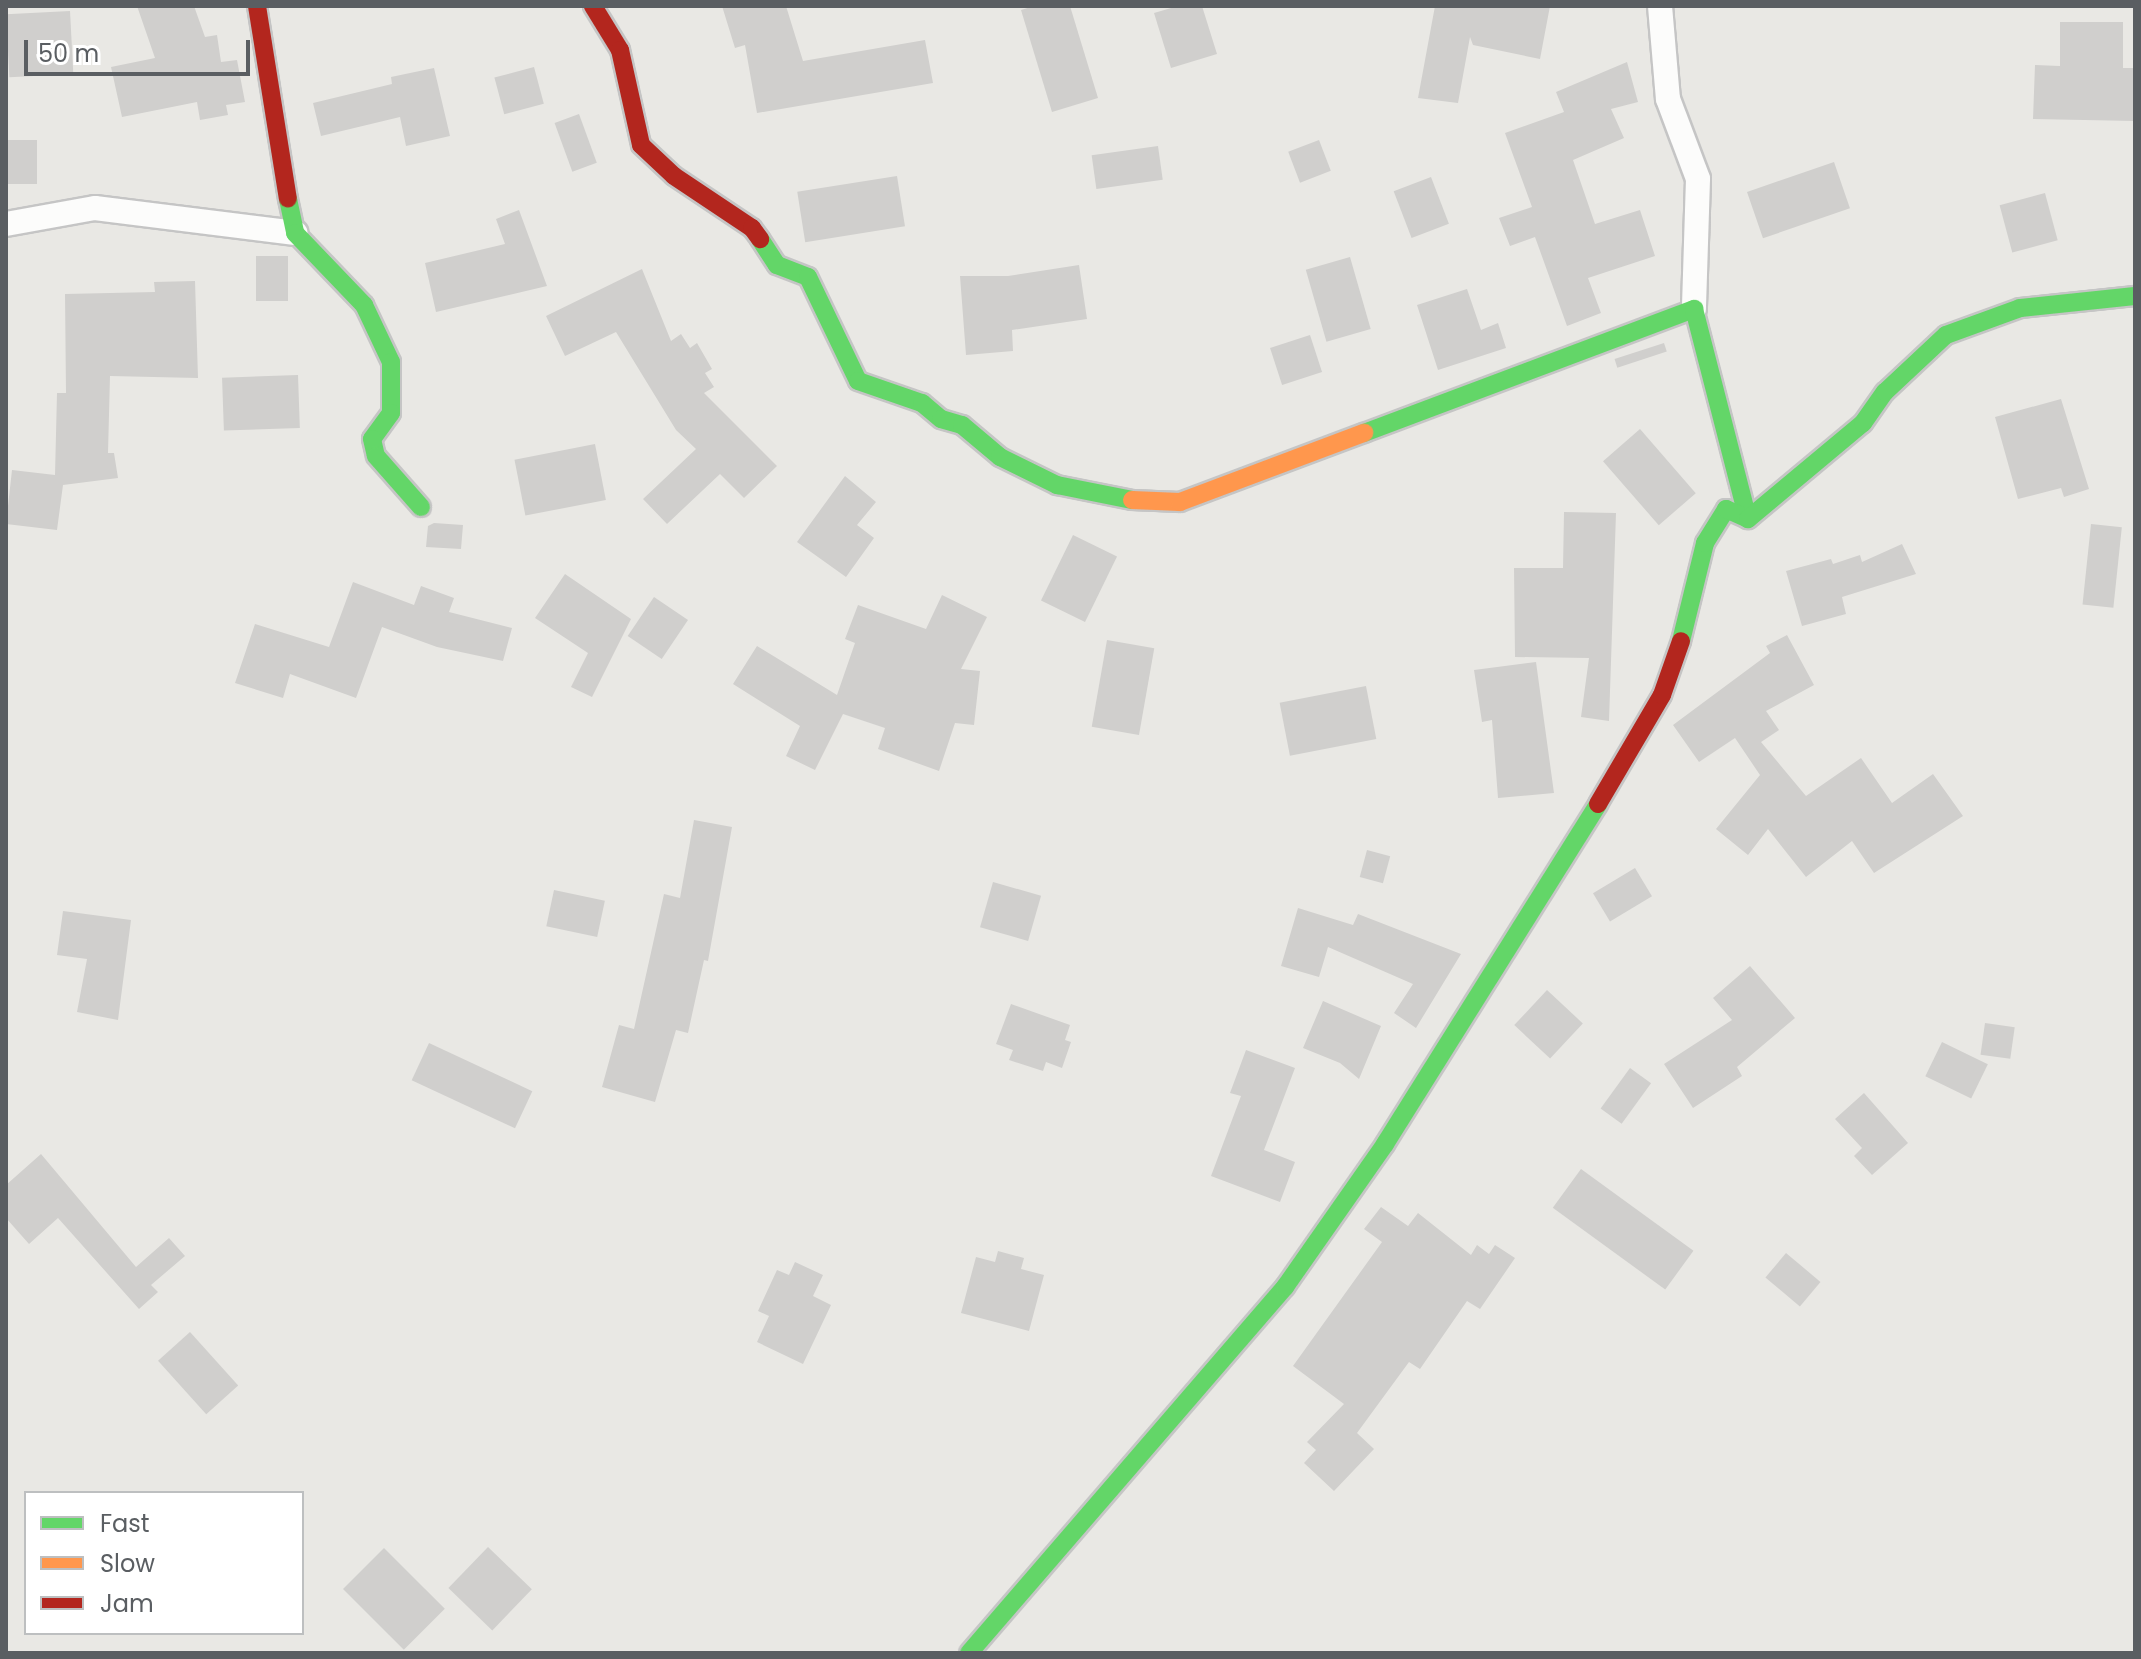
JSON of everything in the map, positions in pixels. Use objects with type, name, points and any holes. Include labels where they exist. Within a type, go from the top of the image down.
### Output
[{"type":"street","points":[[257,6],[271,119],[295,233],[364,305],[391,362],[391,413],[372,439],[376,456],[421,507]]},
{"type":"street","points":[[593,6],[620,50],[641,145],[674,176],[752,228],[777,265],[808,277],[858,381],[922,403],[941,419],[962,425],[1000,457],[1057,485],[1131,500],[1180,502],[1694,309]]},
{"type":"street","points":[[1660,6],[1668,99],[1698,179],[1694,309],[1748,519]]},
{"type":"street","points":[[6,224],[95,208],[295,233]]},
{"type":"street","points":[[1748,519],[1863,423],[1905,371],[1946,335],[2020,308],[2135,296]]},
{"type":"street","points":[[969,1653],[1285,1287],[1385,1144],[1537,908],[1662,695],[1679,651],[1705,543],[1726,509],[1748,519]]},
{"type":"building","points":[[137,6],[194,6],[205,37],[217,35],[221,62],[237,60],[245,102],[226,105],[228,115],[200,120],[197,102],[122,117],[111,67],[155,58]]},
{"type":"building","points":[[722,6],[786,6],[803,61],[925,40],[933,83],[757,113],[745,45],[735,48]]},
{"type":"building","points":[[1034,6],[1070,6],[1098,98],[1052,112],[1021,10]]},
{"type":"building","points":[[1178,6],[1202,6],[1217,54],[1171,68],[1154,13]]},
{"type":"building","points":[[1435,6],[1550,6],[1540,59],[1473,45],[1470,37],[1458,103],[1418,98]]},
{"type":"building","points":[[70,11],[73,74],[9,77],[6,14]]},
{"type":"building","points":[[2060,22],[2123,22],[2123,68],[2135,68],[2135,121],[2033,119],[2035,65],[2060,66]]},
{"type":"building","points":[[1627,62],[1638,102],[1611,109],[1624,138],[1573,160],[1595,224],[1640,210],[1655,256],[1588,278],[1601,313],[1567,326],[1535,237],[1510,246],[1499,218],[1532,207],[1505,133],[1564,112],[1556,92]]},
{"type":"building","points":[[534,67],[544,104],[504,114],[494,78]]},
{"type":"building","points":[[434,68],[450,136],[406,146],[400,117],[321,136],[313,103],[392,84],[391,77]]},
{"type":"building","points":[[579,114],[597,163],[572,172],[555,123]]},
{"type":"building","points":[[6,140],[37,140],[37,184],[6,184]]},
{"type":"building","points":[[1319,140],[1331,171],[1300,183],[1288,152]]},
{"type":"building","points":[[1158,146],[1163,180],[1096,189],[1092,155]]},
{"type":"building","points":[[1834,162],[1850,208],[1763,238],[1747,192]]},
{"type":"building","points":[[897,176],[905,226],[805,242],[797,192]]},
{"type":"building","points":[[1431,177],[1449,224],[1412,238],[1394,191]]},
{"type":"building","points":[[2045,193],[2058,240],[2012,252],[2000,205]]},
{"type":"building","points":[[519,210],[547,286],[436,312],[425,263],[505,244],[496,219]]},
{"type":"building","points":[[256,256],[288,256],[288,301],[256,301]]},
{"type":"building","points":[[1350,257],[1371,329],[1326,342],[1306,270]]},
{"type":"building","points":[[1079,265],[1087,319],[1012,330],[1013,351],[966,355],[960,276],[1008,276]]},
{"type":"building","points":[[642,269],[671,341],[681,334],[690,348],[697,343],[712,369],[705,373],[714,387],[704,393],[777,466],[744,498],[720,474],[667,524],[643,499],[696,449],[676,430],[616,332],[565,356],[546,316]]},
{"type":"building","points":[[195,281],[198,378],[110,376],[108,453],[114,453],[118,478],[63,485],[57,530],[6,524],[12,470],[55,475],[57,393],[66,393],[65,294],[155,292],[154,282]]},
{"type":"building","points":[[1467,289],[1481,330],[1498,323],[1506,348],[1438,370],[1417,305]]},
{"type":"building","points":[[1310,335],[1322,372],[1282,385],[1270,348]]},
{"type":"building","points":[[1664,343],[1667,352],[1617,368],[1615,359]]},
{"type":"building","points":[[298,375],[300,428],[224,431],[222,378]]},
{"type":"building","points":[[2061,399],[2089,489],[2064,497],[2061,488],[2018,499],[1995,417]]},
{"type":"building","points":[[1640,429],[1696,493],[1659,525],[1603,461]]},
{"type":"building","points":[[595,444],[606,500],[525,516],[515,460]]},
{"type":"building","points":[[845,476],[876,502],[857,525],[874,538],[846,577],[797,542]]},
{"type":"building","points":[[1564,512],[1616,513],[1609,721],[1581,717],[1589,658],[1515,657],[1514,568],[1563,568]]},
{"type":"building","points":[[434,523],[463,525],[461,549],[426,547],[428,526]]},
{"type":"building","points":[[2091,524],[2122,527],[2113,608],[2083,605]]},
{"type":"building","points":[[1073,535],[1117,556],[1085,622],[1041,601]]},
{"type":"building","points":[[1902,544],[1916,574],[1842,597],[1846,614],[1802,626],[1786,571],[1831,559],[1833,564],[1860,555],[1862,562]]},
{"type":"building","points":[[565,574],[631,619],[592,697],[571,687],[588,653],[535,618]]},
{"type":"building","points":[[353,582],[414,605],[421,586],[454,598],[449,612],[512,628],[503,661],[437,647],[382,627],[356,698],[290,674],[283,698],[235,683],[255,624],[329,647]]},
{"type":"building","points":[[942,595],[987,617],[961,669],[980,671],[974,725],[955,723],[939,771],[878,749],[885,728],[843,714],[815,770],[786,756],[800,726],[733,684],[757,646],[837,695],[855,643],[845,639],[858,605],[926,629]]},
{"type":"building","points":[[654,597],[688,620],[662,659],[628,636]]},
{"type":"building","points":[[1787,635],[1814,685],[1766,711],[1779,730],[1761,742],[1806,796],[1861,758],[1892,803],[1933,774],[1963,816],[1874,873],[1852,841],[1806,877],[1768,829],[1748,855],[1716,829],[1760,775],[1735,738],[1699,762],[1673,725],[1770,653],[1766,646]]},
{"type":"building","points":[[1107,640],[1154,648],[1139,735],[1092,727]]},
{"type":"building","points":[[1536,662],[1554,793],[1498,798],[1492,720],[1482,722],[1474,670]]},
{"type":"building","points":[[1366,686],[1376,739],[1290,756],[1280,703]]},
{"type":"building","points":[[694,820],[732,827],[708,961],[704,960],[688,1033],[676,1030],[655,1102],[602,1087],[619,1025],[634,1029],[664,894],[680,898]]},
{"type":"building","points":[[1367,850],[1390,856],[1383,883],[1360,877]]},
{"type":"building","points":[[1635,868],[1652,896],[1610,922],[1593,893]]},
{"type":"building","points":[[993,882],[1041,896],[1028,941],[980,927]]},
{"type":"building","points":[[554,890],[605,901],[597,937],[546,926]]},
{"type":"building","points":[[1298,908],[1353,925],[1358,914],[1461,954],[1416,1028],[1394,1013],[1413,984],[1328,947],[1319,977],[1281,966]]},
{"type":"building","points":[[63,911],[131,920],[118,1020],[77,1012],[87,959],[57,955]]},
{"type":"building","points":[[1750,966],[1795,1018],[1737,1067],[1742,1076],[1693,1108],[1664,1064],[1732,1020],[1713,998]]},
{"type":"building","points":[[1547,990],[1583,1023],[1550,1059],[1514,1025]]},
{"type":"building","points":[[1323,1001],[1381,1026],[1359,1079],[1340,1063],[1303,1048]]},
{"type":"building","points":[[1011,1004],[1070,1025],[1065,1040],[1071,1042],[1062,1068],[1046,1062],[1043,1071],[1009,1060],[1013,1050],[996,1044]]},
{"type":"building","points":[[1985,1023],[2015,1027],[2010,1059],[1981,1055]]},
{"type":"building","points":[[1942,1042],[1988,1064],[1971,1099],[1925,1076]]},
{"type":"building","points":[[429,1043],[532,1091],[515,1128],[412,1080]]},
{"type":"building","points":[[1246,1050],[1295,1068],[1264,1150],[1295,1162],[1280,1202],[1211,1176],[1241,1096],[1230,1093]]},
{"type":"building","points":[[1630,1068],[1651,1083],[1622,1124],[1601,1108]]},
{"type":"building","points":[[1864,1093],[1908,1143],[1872,1175],[1854,1156],[1862,1148],[1835,1119]]},
{"type":"building","points":[[41,1154],[136,1267],[169,1238],[185,1256],[151,1285],[158,1292],[139,1309],[58,1218],[29,1244],[6,1218],[6,1185]]},
{"type":"building","points":[[1581,1169],[1693,1251],[1665,1290],[1553,1208]]},
{"type":"building","points":[[1381,1207],[1408,1226],[1418,1213],[1471,1255],[1477,1245],[1489,1254],[1495,1245],[1515,1258],[1480,1309],[1467,1301],[1420,1369],[1409,1362],[1357,1433],[1374,1449],[1334,1491],[1304,1463],[1316,1450],[1307,1442],[1344,1404],[1293,1366],[1382,1242],[1364,1229]]},
{"type":"building","points":[[998,1251],[1024,1258],[1021,1269],[1044,1275],[1029,1331],[961,1313],[976,1257],[995,1262]]},
{"type":"building","points":[[1786,1253],[1820,1282],[1800,1306],[1765,1278]]},
{"type":"building","points":[[795,1262],[823,1275],[813,1296],[831,1305],[803,1364],[757,1342],[769,1316],[758,1311],[777,1270],[789,1275]]},
{"type":"building","points":[[190,1332],[238,1386],[206,1414],[158,1361]]},
{"type":"building","points":[[488,1547],[532,1589],[492,1630],[448,1588]]},
{"type":"building","points":[[384,1548],[445,1609],[404,1650],[343,1589]]},
{"type":"traffic: fast","points":[[288,199],[295,233],[364,305],[391,362],[391,413],[372,439],[376,456],[421,507]]},
{"type":"traffic: fast","points":[[760,239],[777,265],[808,277],[858,381],[922,403],[941,419],[962,425],[1000,457],[1057,485],[1132,500]]},
{"type":"traffic: fast","points":[[1681,641],[1705,543],[1726,509],[1748,519],[1863,423],[1885,392],[1946,335],[2020,308],[2135,296]]},
{"type":"traffic: fast","points":[[1364,433],[1694,309],[1748,519]]},
{"type":"traffic: fast","points":[[969,1653],[1285,1287],[1385,1144],[1598,804]]},
{"type":"traffic: slow","points":[[1132,500],[1180,502],[1364,433]]},
{"type":"traffic: jam","points":[[257,6],[288,199]]},
{"type":"traffic: jam","points":[[593,6],[620,50],[641,145],[674,176],[752,228],[760,239]]},
{"type":"traffic: jam","points":[[1598,804],[1662,695],[1681,641]]}]
